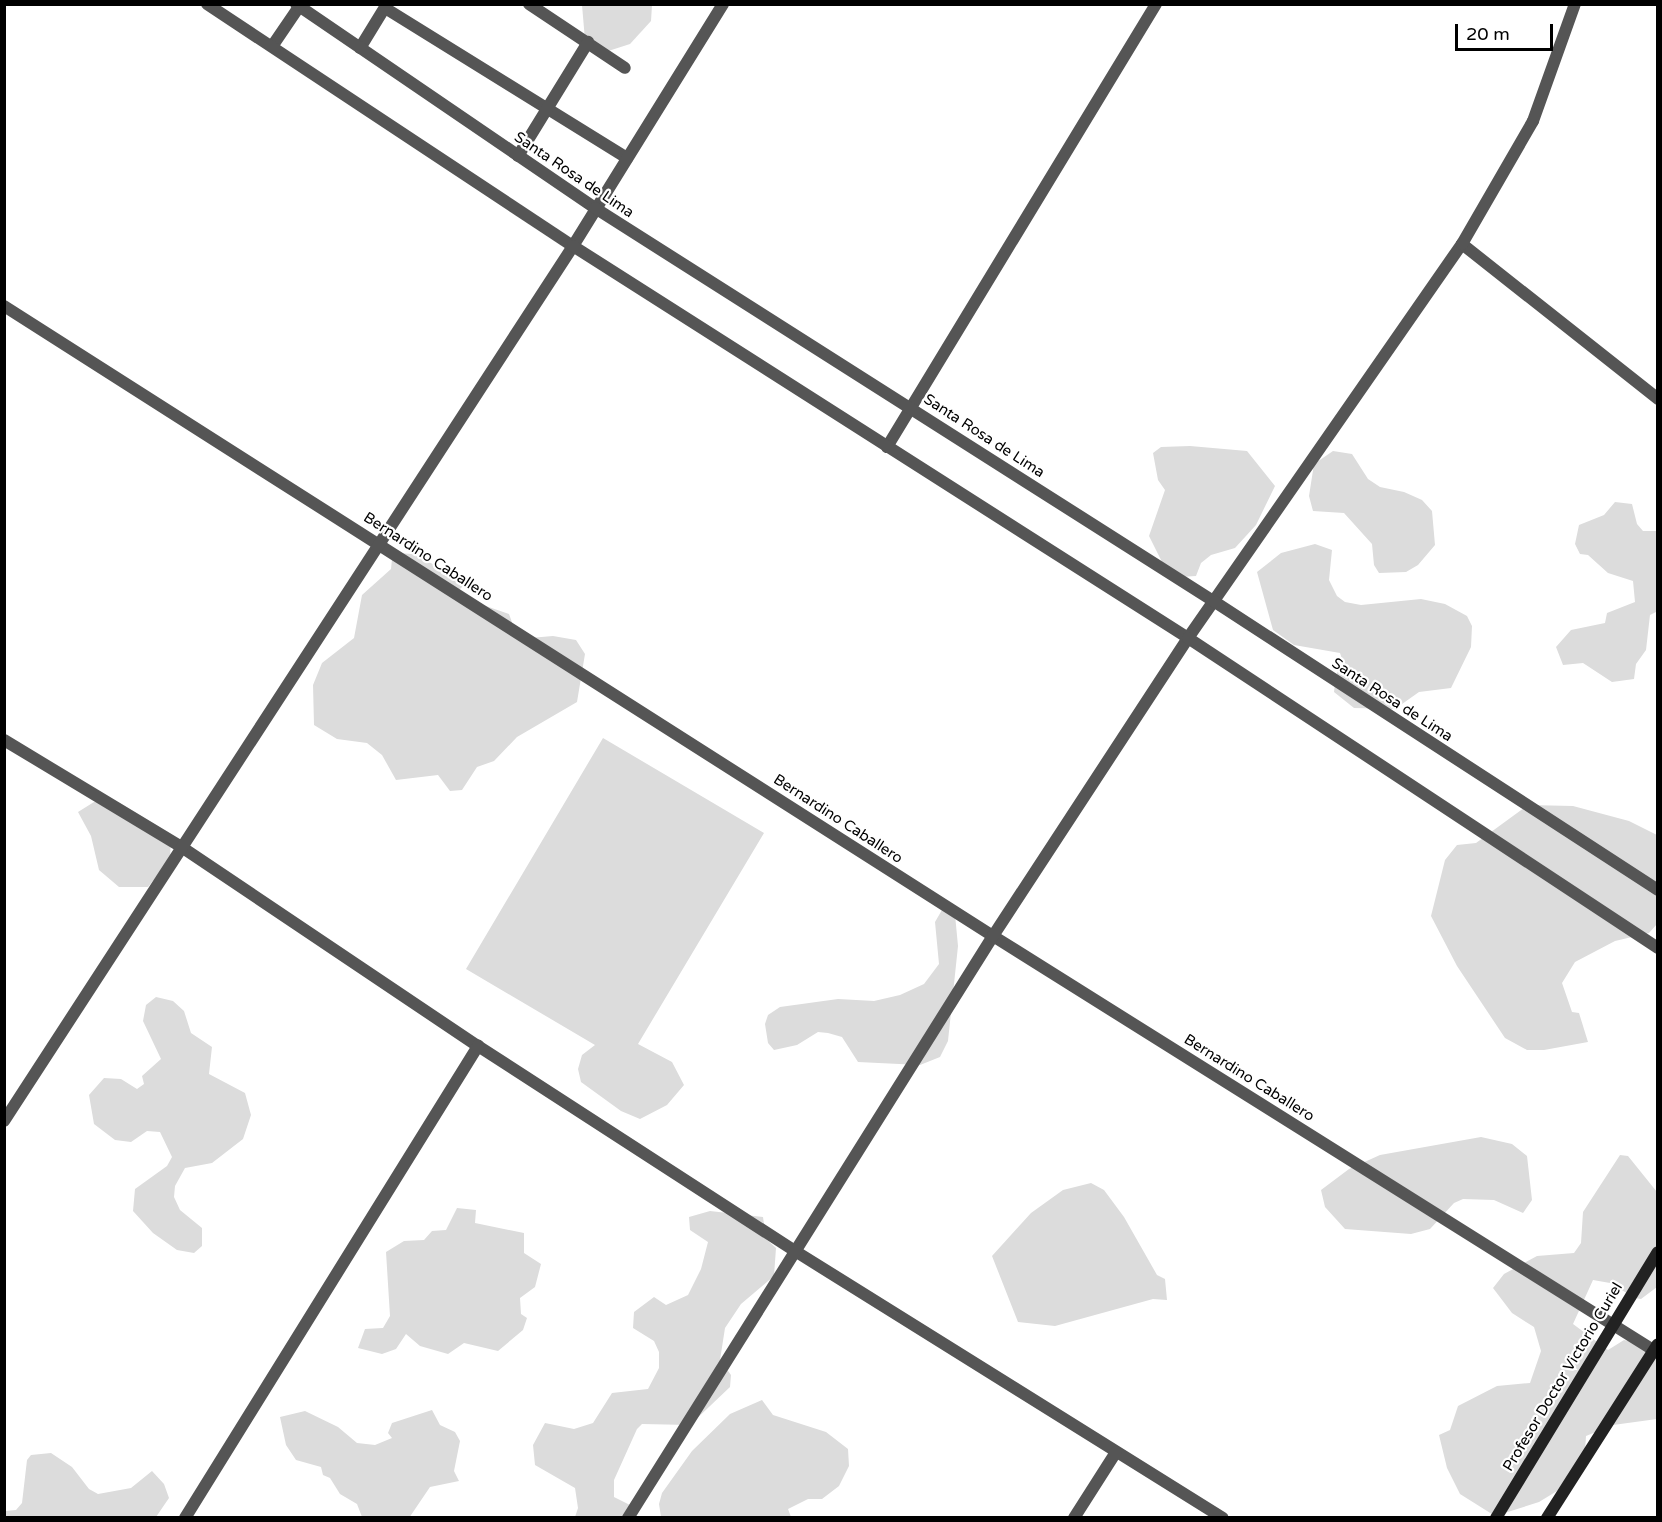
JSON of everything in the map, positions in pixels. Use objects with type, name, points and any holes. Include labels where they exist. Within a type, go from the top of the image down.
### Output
[{"type":"main road","name":"Profesor Doctor Victorio Curiel","points":[[1496,1518],[1612,1323],[1658,1252]]},
{"type":"main road","points":[[1547,1518],[1656,1349]]},
{"type":"street","points":[[207,4],[273,45],[573,246],[1188,638],[1658,948]]},
{"type":"street","points":[[529,4],[625,68]]},
{"type":"street","points":[[4,1121],[573,246],[723,4]]},
{"type":"street","points":[[887,447],[1156,4]]},
{"type":"street","points":[[628,1518],[993,936],[1188,638],[1462,244],[1533,121],[1575,4]]},
{"type":"street","points":[[273,45],[299,5]]},
{"type":"street","name":"Santa Rosa de Lima","points":[[299,5],[595,208],[1215,602],[1658,890]]},
{"type":"street","points":[[360,48],[386,6],[627,158]]},
{"type":"street","points":[[518,156],[588,42]]},
{"type":"street","points":[[1462,244],[1658,399]]},
{"type":"street","name":"Bernardino Caballero","points":[[4,306],[993,936],[1656,1349]]},
{"type":"street","points":[[4,740],[183,848],[478,1046],[795,1251],[1223,1518]]},
{"type":"street","points":[[185,1518],[478,1046]]},
{"type":"street","points":[[1074,1518],[1116,1452]]},
{"type":"shaded area","points":[[582,5],[652,5],[651,21],[630,44],[599,54],[585,40]]},
{"type":"shaded area","points":[[1190,446],[1247,451],[1275,486],[1256,525],[1235,548],[1211,555],[1201,563],[1196,576],[1180,577],[1166,570],[1149,536],[1165,490],[1158,480],[1153,453],[1161,447]]},
{"type":"shaded area","points":[[1333,451],[1352,454],[1368,479],[1380,487],[1404,492],[1422,500],[1432,511],[1435,545],[1418,565],[1406,572],[1379,573],[1374,565],[1372,544],[1344,513],[1313,511],[1309,496],[1314,464]]},
{"type":"shaded area","points":[[1615,502],[1632,504],[1637,524],[1643,531],[1657,531],[1658,611],[1650,615],[1646,650],[1636,664],[1634,679],[1612,682],[1583,663],[1563,665],[1556,647],[1571,630],[1605,623],[1607,613],[1635,602],[1633,581],[1608,573],[1588,555],[1580,554],[1575,544],[1579,525],[1604,515]]},
{"type":"shaded area","points":[[1315,544],[1332,550],[1329,580],[1337,596],[1345,602],[1361,605],[1421,599],[1445,604],[1467,616],[1472,626],[1471,647],[1451,688],[1419,692],[1395,709],[1354,708],[1334,692],[1336,675],[1343,662],[1340,653],[1294,645],[1273,630],[1257,572],[1281,553]]},
{"type":"shaded area","points":[[398,553],[412,554],[468,581],[454,595],[509,614],[518,639],[553,636],[576,640],[585,654],[577,702],[517,737],[494,761],[477,767],[462,790],[450,791],[438,775],[396,780],[382,755],[367,743],[337,739],[314,725],[313,685],[322,663],[354,638],[362,595],[391,569],[392,559]]},
{"type":"shaded area","points":[[603,738],[764,833],[638,1044],[672,1062],[684,1085],[667,1105],[640,1119],[621,1111],[581,1082],[578,1069],[582,1055],[595,1045],[466,969]]},
{"type":"shaded area","points":[[94,802],[118,802],[171,834],[170,859],[148,887],[119,887],[99,870],[91,836],[78,812]]},
{"type":"shaded area","points":[[1528,805],[1573,806],[1629,821],[1657,835],[1657,924],[1649,933],[1615,941],[1575,962],[1562,983],[1572,1012],[1579,1013],[1588,1042],[1544,1050],[1527,1050],[1505,1038],[1457,966],[1431,916],[1445,860],[1457,845],[1476,843]]},
{"type":"shaded area","points":[[946,903],[954,904],[958,946],[948,1041],[940,1057],[920,1065],[858,1062],[842,1037],[818,1032],[797,1045],[774,1050],[768,1043],[765,1024],[768,1015],[780,1007],[838,999],[874,1001],[900,995],[924,984],[939,964],[935,922]]},
{"type":"shaded area","points":[[156,997],[173,1001],[184,1011],[191,1033],[212,1047],[209,1074],[245,1093],[251,1115],[243,1139],[212,1163],[185,1168],[175,1186],[174,1197],[180,1210],[202,1228],[202,1246],[194,1253],[177,1250],[153,1233],[133,1211],[135,1189],[167,1166],[172,1157],[160,1132],[147,1131],[131,1142],[115,1140],[94,1124],[89,1095],[104,1078],[121,1079],[137,1089],[144,1084],[142,1076],[161,1059],[143,1021],[146,1005]]},
{"type":"shaded area","points":[[1481,1137],[1512,1144],[1527,1156],[1532,1200],[1523,1213],[1494,1200],[1463,1199],[1454,1203],[1430,1229],[1411,1234],[1345,1229],[1325,1207],[1321,1190],[1349,1169],[1380,1155]]},
{"type":"shaded area","points":[[1620,1155],[1628,1156],[1657,1192],[1657,1287],[1641,1299],[1635,1298],[1610,1283],[1593,1280],[1573,1324],[1608,1350],[1624,1340],[1657,1348],[1657,1419],[1613,1425],[1586,1436],[1585,1451],[1557,1491],[1539,1502],[1495,1516],[1460,1494],[1447,1468],[1439,1435],[1450,1430],[1458,1406],[1497,1386],[1530,1383],[1541,1351],[1534,1327],[1512,1313],[1493,1288],[1504,1274],[1537,1256],[1574,1253],[1581,1243],[1583,1212]]},
{"type":"shaded area","points":[[1091,1183],[1104,1190],[1124,1217],[1157,1275],[1165,1279],[1167,1300],[1153,1299],[1055,1326],[1018,1322],[992,1256],[1031,1213],[1063,1190]]},
{"type":"shaded area","points":[[457,1208],[476,1210],[475,1223],[524,1233],[524,1253],[541,1264],[535,1287],[520,1298],[521,1314],[527,1318],[523,1330],[498,1351],[464,1343],[448,1354],[420,1346],[406,1334],[396,1349],[382,1354],[358,1348],[365,1329],[383,1328],[390,1316],[386,1252],[404,1241],[424,1240],[432,1231],[446,1230]]},
{"type":"shaded area","points":[[710,1211],[763,1217],[766,1239],[776,1248],[774,1276],[741,1304],[725,1328],[720,1360],[731,1375],[730,1387],[690,1425],[642,1424],[637,1429],[614,1480],[614,1497],[632,1506],[633,1517],[575,1517],[578,1508],[575,1488],[535,1465],[533,1445],[545,1423],[574,1429],[593,1423],[612,1393],[648,1389],[659,1368],[659,1352],[654,1341],[633,1328],[634,1312],[654,1297],[666,1305],[688,1295],[701,1269],[708,1242],[690,1230],[689,1217]]},
{"type":"shaded area","points":[[762,1400],[773,1415],[826,1432],[848,1449],[849,1466],[839,1486],[822,1499],[808,1499],[788,1509],[791,1517],[661,1517],[659,1504],[662,1493],[692,1451],[730,1414]]},
{"type":"shaded area","points":[[432,1410],[440,1425],[455,1432],[460,1441],[454,1471],[459,1481],[430,1487],[409,1518],[362,1517],[357,1504],[340,1494],[330,1478],[323,1475],[321,1467],[296,1460],[286,1445],[280,1417],[305,1411],[338,1427],[357,1443],[375,1445],[392,1438],[388,1433],[392,1423]]},
{"type":"shaded area","points":[[51,1453],[72,1467],[89,1489],[98,1494],[131,1488],[152,1471],[164,1484],[169,1498],[156,1517],[5,1517],[5,1511],[16,1510],[22,1503],[27,1460],[31,1455]]}]
